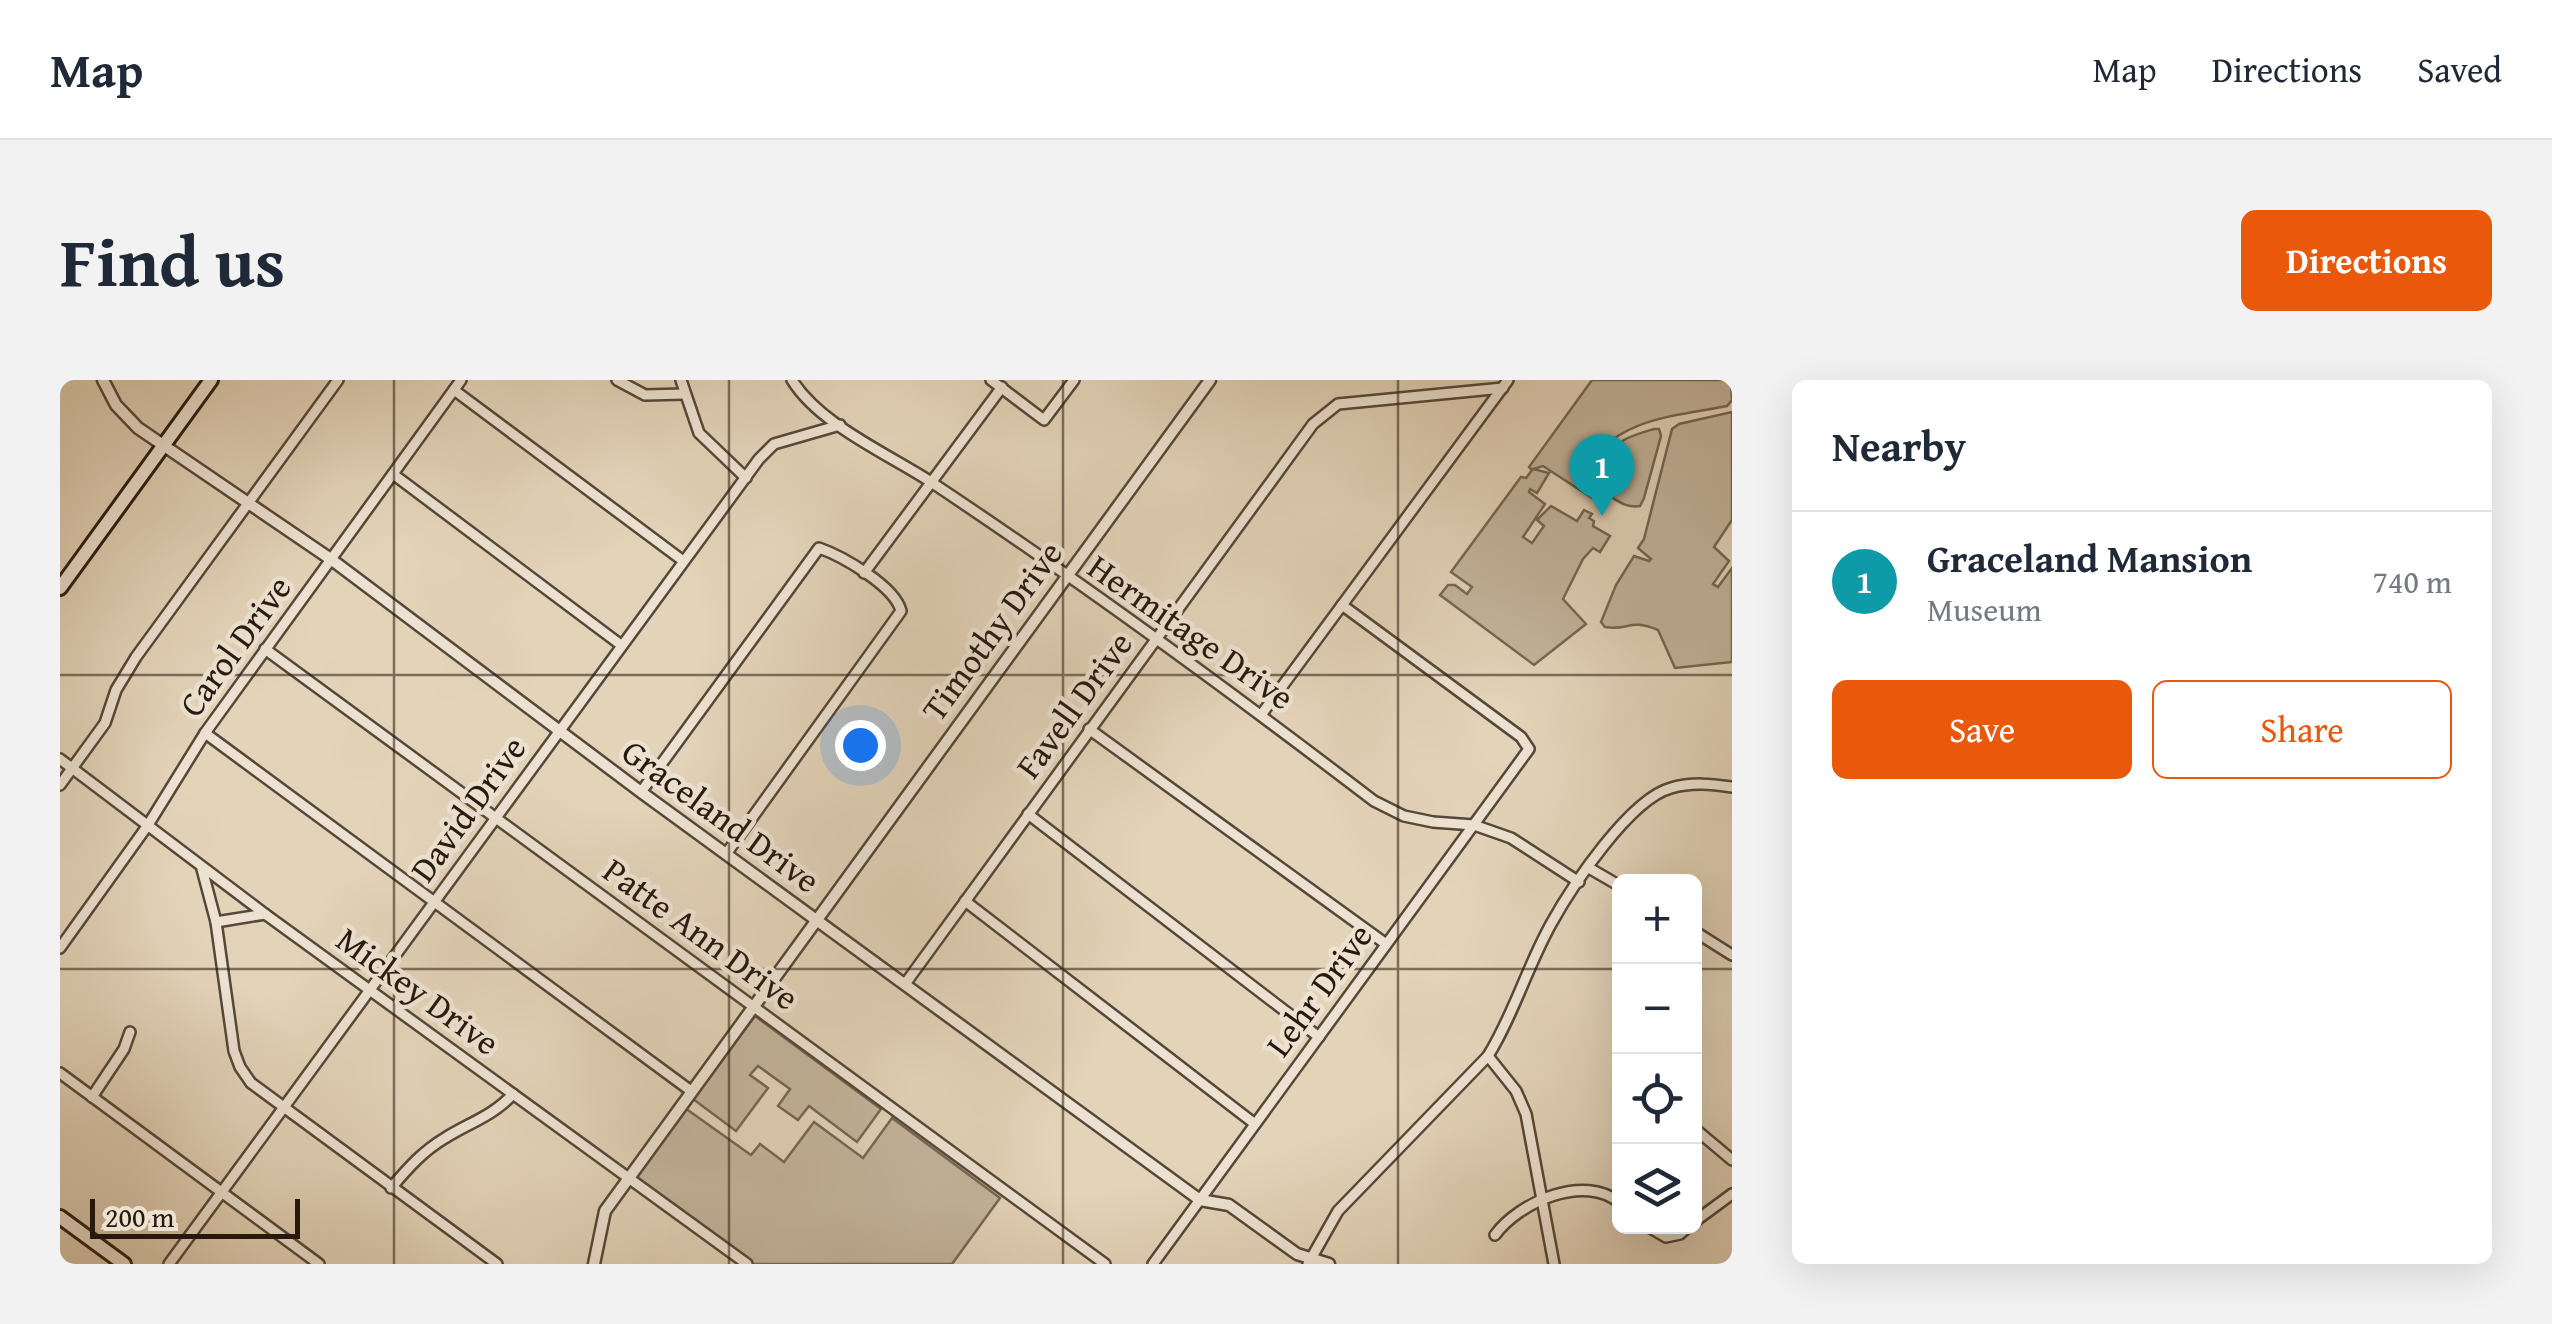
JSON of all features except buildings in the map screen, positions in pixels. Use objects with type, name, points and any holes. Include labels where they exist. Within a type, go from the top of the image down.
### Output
[{"type":"main road","points":[[60,588],[211,380]]},
{"type":"main road","points":[[60,1218],[124,1264]]},
{"type":"street","name":"Graceland Drive","points":[[102,380],[116,405],[138,428],[332,560],[641,792],[1200,1200],[1229,1205],[1297,1254],[1329,1264]]},
{"type":"street","points":[[60,785],[105,723],[116,690],[136,658],[338,380]]},
{"type":"street","name":"Carol Drive","points":[[60,948],[148,826],[205,733],[461,380]]},
{"type":"street","points":[[617,380],[645,395],[684,394]]},
{"type":"street","points":[[681,380],[699,433],[746,478]]},
{"type":"street","name":"Hermitage Drive","points":[[792,380],[802,395],[840,425],[931,482],[1389,808],[1404,816],[1433,822],[1474,824],[1511,838],[1579,882]]},
{"type":"street","points":[[992,380],[1044,420],[1074,380]]},
{"type":"street","name":"Timothy Drive","points":[[594,1264],[605,1210],[1210,380]]},
{"type":"street","points":[[1261,715],[1505,384]]},
{"type":"street","name":"Favell Drive","points":[[905,984],[1313,424],[1338,404],[1505,384]]},
{"type":"street","points":[[864,573],[1002,387]]},
{"type":"street","points":[[454,390],[682,560]]},
{"type":"street","name":"David Drive","points":[[169,1264],[759,459],[774,444],[840,425]]},
{"type":"street","points":[[393,474],[620,645]]},
{"type":"street","points":[[641,792],[818,548],[839,555],[864,573],[898,599],[901,610],[726,854]]},
{"type":"street","name":"Lehr Drive","points":[[1153,1264],[1529,749],[1521,737],[1342,605]]},
{"type":"street","name":"Patte Ann Drive","points":[[265,649],[1105,1264]]},
{"type":"street","points":[[1089,730],[1386,944]]},
{"type":"street","points":[[205,733],[691,1091]]},
{"type":"street","name":"Mickey Drive","points":[[60,759],[265,914],[747,1264]]},
{"type":"street","points":[[1310,1261],[1338,1211],[1488,1056],[1504,1031],[1551,924],[1588,868],[1642,802],[1668,788],[1702,782],[1732,787]]},
{"type":"street","points":[[1028,814],[1319,1037]]},
{"type":"street","points":[[200,864],[216,922],[234,1050],[240,1067],[252,1083],[283,1109],[497,1264]]},
{"type":"street","points":[[1588,868],[1612,882]]},
{"type":"street","points":[[965,901],[1256,1124]]},
{"type":"street","points":[[216,922],[265,914]]},
{"type":"street","points":[[1702,936],[1732,955]]},
{"type":"street","points":[[92,1098],[124,1049],[130,1032]]},
{"type":"street","points":[[1488,1056],[1516,1092],[1526,1114],[1554,1264]]},
{"type":"street","points":[[60,1073],[318,1264]]},
{"type":"street","points":[[392,1188],[417,1158],[446,1137],[497,1112],[514,1094]]},
{"type":"street","points":[[1702,1135],[1732,1160]]},
{"type":"street","points":[[1495,1234],[1508,1218],[1543,1200],[1581,1189],[1598,1191],[1612,1199]]},
{"type":"street","points":[[1702,1216],[1732,1194]]},
{"type":"shaded area","points":[[1592,380],[1731,380],[1732,400],[1727,406],[1649,422],[1614,439],[1601,452],[1590,479],[1605,502],[1603,505],[1543,466],[1533,469],[1549,473],[1537,493],[1530,489],[1529,492],[1545,504],[1523,537],[1532,543],[1544,526],[1537,520],[1551,506],[1577,521],[1584,510],[1592,514],[1589,518],[1594,521],[1593,526],[1610,536],[1600,552],[1593,548],[1583,559],[1563,599],[1586,624],[1534,665],[1440,595],[1448,585],[1467,594],[1472,587],[1451,572],[1521,477],[1526,478],[1532,470],[1529,467]]},
{"type":"shaded area","points":[[1732,412],[1732,520],[1714,547],[1729,561],[1713,584],[1718,587],[1732,568],[1732,662],[1675,668],[1658,630],[1641,625],[1605,627],[1601,622],[1616,585],[1634,556],[1651,559],[1638,548],[1644,539],[1672,429]]},
{"type":"shaded area","points":[[1659,429],[1661,436],[1644,498],[1640,506],[1625,505],[1604,490],[1600,483],[1601,467],[1624,440]]},
{"type":"shaded area","points":[[755,1016],[881,1109],[857,1142],[809,1106],[798,1120],[778,1106],[790,1089],[758,1066],[750,1075],[768,1088],[736,1131],[693,1099]]},
{"type":"shaded area","points":[[685,1108],[751,1155],[760,1144],[784,1162],[814,1122],[863,1158],[892,1118],[1000,1198],[952,1264],[753,1264],[634,1177]]},
{"type":"place","name":"Graceland Mansion","points":[[1602,516]]}]
